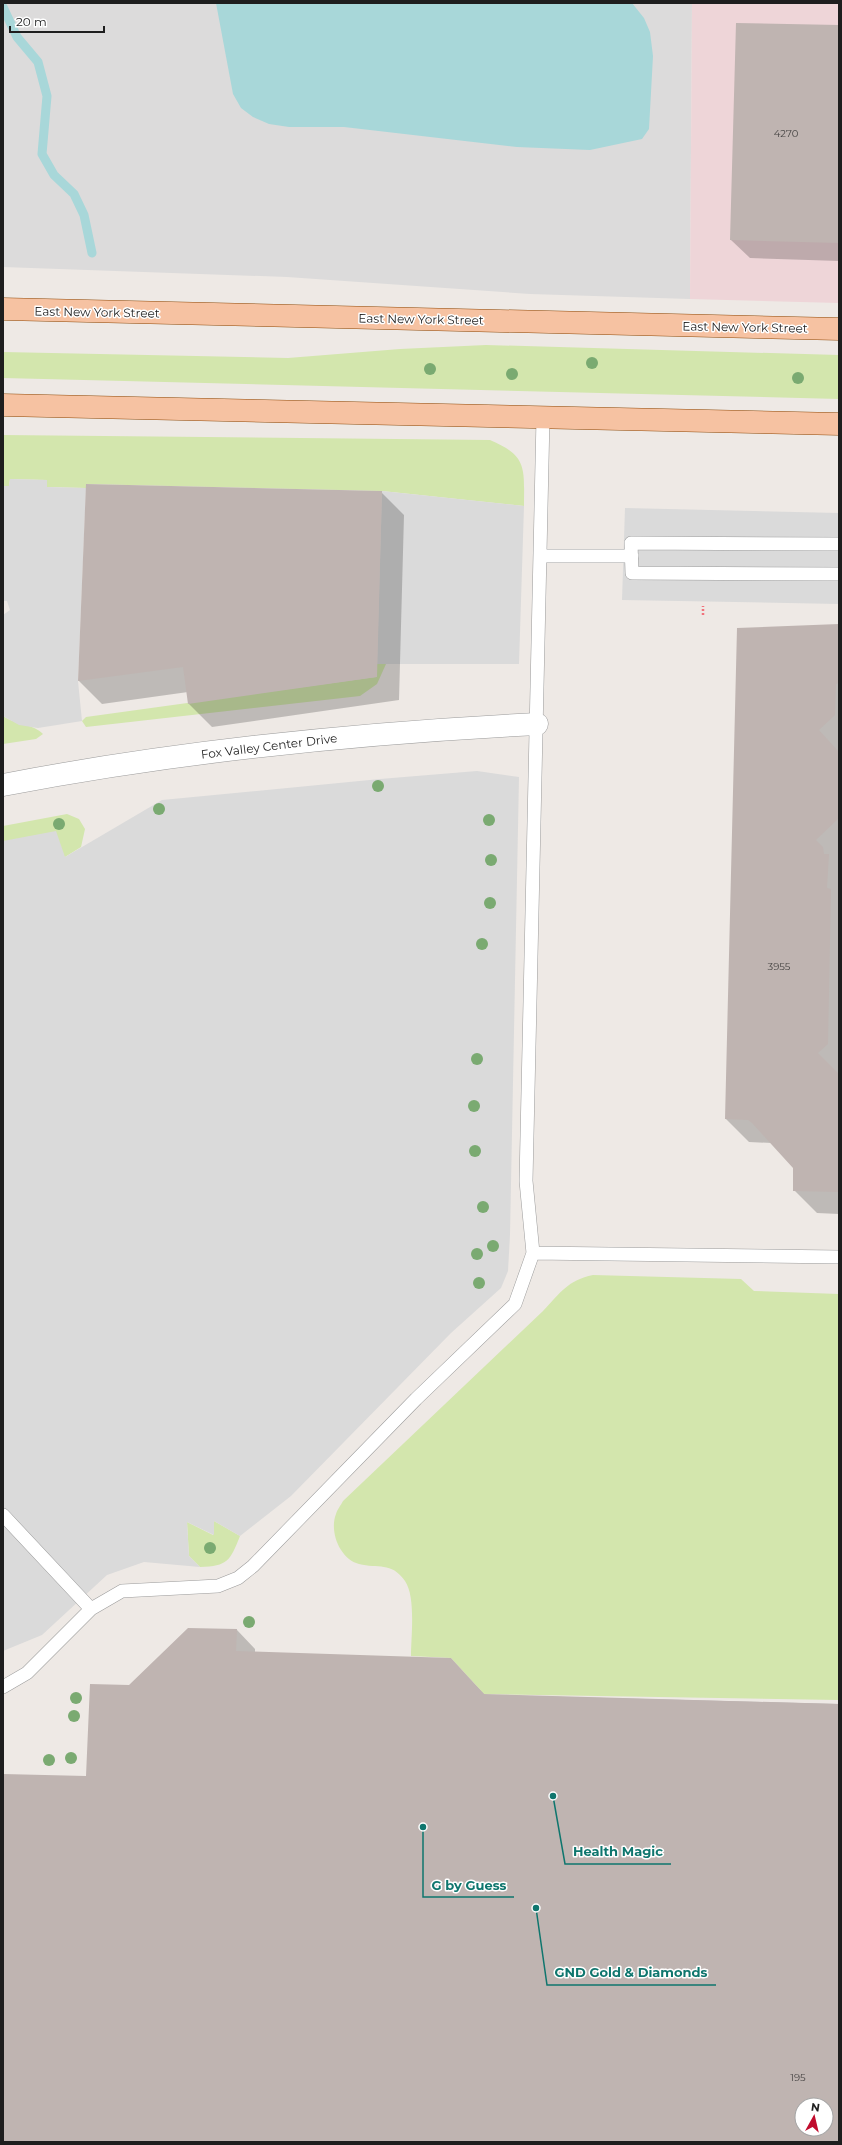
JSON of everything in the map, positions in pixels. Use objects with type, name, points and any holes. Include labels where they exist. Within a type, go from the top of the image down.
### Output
[{"type":"main road","name":"East New York Street","points":[[3,310],[839,329]]},
{"type":"main road","points":[[3,405],[839,424]]},
{"type":"street","name":"Fox Valley Center Drive","points":[[3,785],[72,772],[270,745],[417,730],[537,724]]},
{"type":"lane","points":[[3,1687],[27,1673],[91,1609],[122,1590],[218,1586],[238,1578],[253,1566],[416,1399],[515,1304],[533,1253],[526,1182],[543,418]]},
{"type":"lane","points":[[839,544],[632,543],[632,573],[839,574]]},
{"type":"lane","points":[[540,556],[632,556]]},
{"type":"lane","points":[[533,1253],[839,1257]]},
{"type":"lane","points":[[3,1515],[91,1609]]},
{"type":"path","points":[[703,606],[703,615]]},
{"type":"shaded area","points":[[3,3],[692,3],[690,299],[530,294],[287,277],[3,267]]},
{"type":"shaded area","points":[[692,3],[839,3],[839,303],[690,299]]},
{"type":"shaded area","points":[[10,479],[47,480],[47,487],[86,488],[78,681],[82,721],[38,728],[19,725],[3,716],[3,615],[10,610],[7,601],[3,601],[3,486],[9,486]]},
{"type":"shaded area","points":[[382,491],[524,506],[519,664],[377,664]]},
{"type":"shaded area","points":[[625,508],[839,513],[839,604],[622,600]]},
{"type":"shaded area","points":[[477,771],[519,777],[510,1235],[508,1271],[501,1288],[451,1333],[291,1496],[240,1536],[214,1521],[214,1535],[187,1522],[189,1556],[200,1567],[144,1562],[107,1575],[42,1635],[3,1651],[3,841],[56,831],[65,857],[162,800]]},
{"type":"green space","points":[[486,345],[839,355],[839,399],[3,378],[3,352],[288,358],[400,349]]},
{"type":"green space","points":[[3,435],[490,440],[511,452],[521,465],[524,482],[524,506],[382,491],[86,484],[86,488],[47,487],[47,480],[10,479],[9,486],[3,486]]},
{"type":"green space","points":[[377,664],[386,664],[377,684],[360,696],[86,727],[82,721],[86,717],[376,677]]},
{"type":"green space","points":[[3,716],[35,728],[43,734],[36,739],[3,744]]},
{"type":"green space","points":[[67,814],[79,819],[85,829],[81,847],[65,857],[3,842],[3,826]]},
{"type":"green space","points":[[593,1275],[741,1279],[754,1291],[839,1294],[839,1700],[484,1694],[451,1658],[411,1656],[412,1607],[411,1597],[405,1581],[400,1575],[389,1568],[359,1564],[346,1557],[342,1551],[335,1536],[334,1521],[338,1509],[343,1501],[543,1311],[565,1288],[577,1280]]},
{"type":"green space","points":[[214,1521],[240,1536],[230,1557],[227,1560],[217,1565],[200,1567],[189,1556],[187,1522],[213,1535]]},
{"type":"water","points":[[216,3],[632,3],[644,18],[650,32],[653,56],[649,129],[642,139],[590,150],[517,147],[344,127],[289,127],[269,124],[253,117],[241,108],[233,94]]},
{"type":"building","points":[[736,23],[839,25],[839,243],[730,240]]},
{"type":"building","points":[[86,484],[382,491],[377,677],[188,704],[183,667],[78,681]]},
{"type":"building","points":[[839,624],[839,683],[836,684],[835,715],[819,730],[839,752],[839,818],[816,840],[823,847],[824,854],[829,854],[827,888],[831,889],[828,1044],[818,1053],[839,1074],[839,1192],[793,1191],[793,1168],[752,1123],[748,1120],[725,1119],[737,628]]},
{"type":"building","points":[[188,1628],[237,1629],[236,1651],[451,1658],[484,1694],[839,1704],[839,2142],[3,2142],[3,1774],[86,1776],[90,1684],[129,1685]]},
{"type":"waterway","points":[[3,7],[17,37],[38,62],[47,96],[42,154],[54,175],[74,194],[84,215],[92,253]]},
{"type":"place","name":"Health Magic","points":[[553,1796]]},
{"type":"place","name":"G by Guess","points":[[423,1827]]},
{"type":"place","name":"GND Gold & Diamonds","points":[[536,1908]]}]
